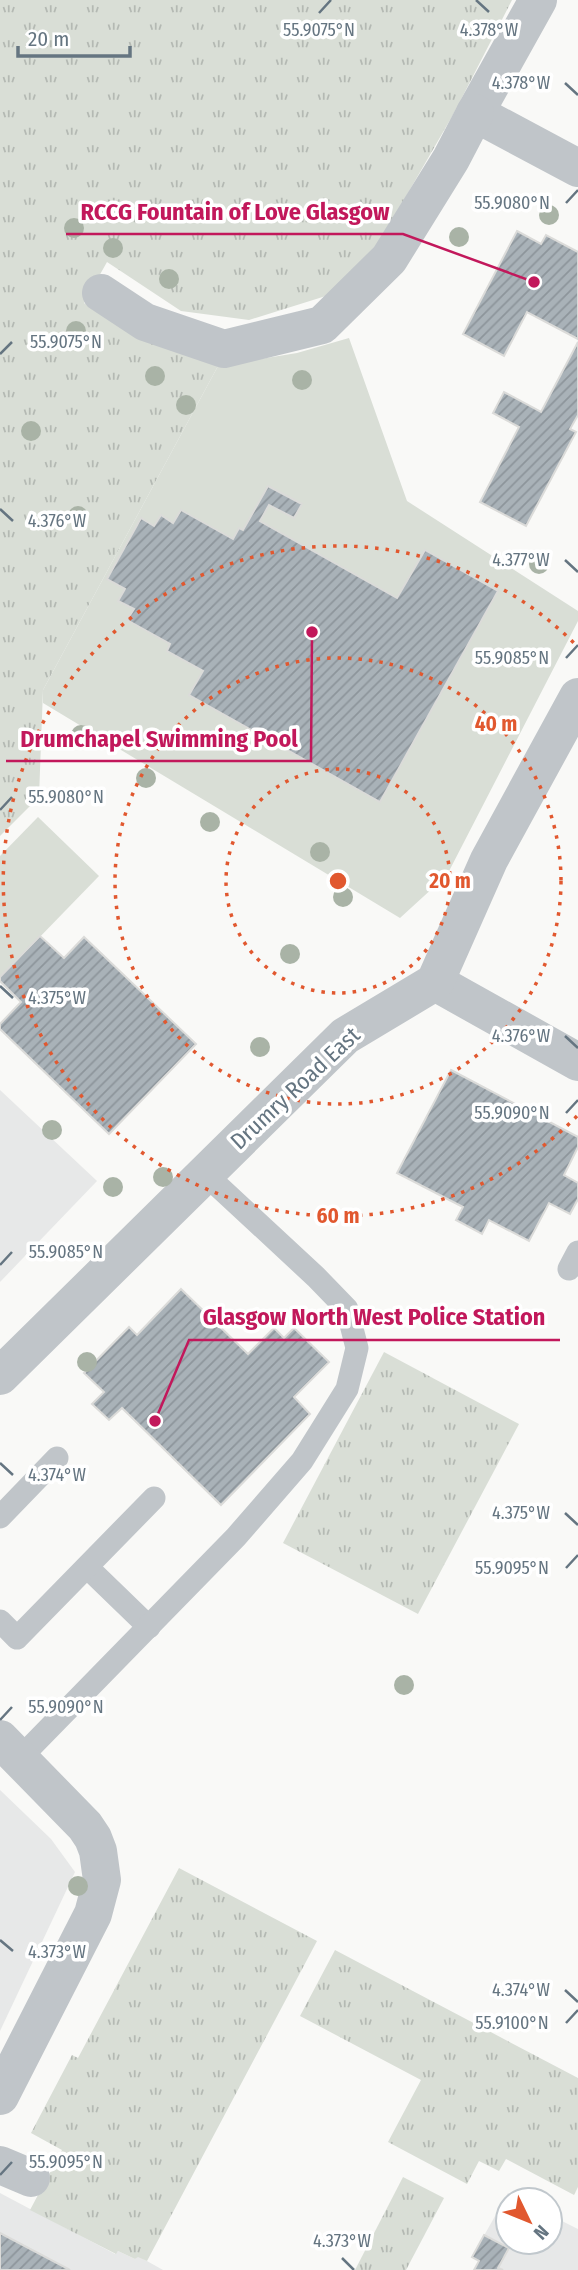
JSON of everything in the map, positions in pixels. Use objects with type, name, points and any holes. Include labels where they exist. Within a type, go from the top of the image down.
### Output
[{"type":"street","points":[[101,293],[145,321],[224,349],[322,325],[389,258],[451,159],[538,0]]},
{"type":"street","points":[[475,113],[578,168]]},
{"type":"street","points":[[578,697],[489,860],[435,982],[578,1062]]},
{"type":"street","name":"Drumry Road East","points":[[0,1376],[345,1036],[435,982]]},
{"type":"street","points":[[0,2096],[93,1914],[102,1880],[98,1851],[93,1838],[10,1748]]},
{"type":"lane","points":[[10,1748],[149,1627],[236,1537],[302,1461],[347,1389],[357,1348],[347,1309],[204,1173]]},
{"type":"lane","points":[[0,1517],[57,1458]]},
{"type":"lane","points":[[0,1621],[17,1638],[154,1498]]},
{"type":"lane","points":[[87,1567],[149,1627]]},
{"type":"shaded area","points":[[0,1090],[97,1181],[0,1282]]},
{"type":"shaded area","points":[[0,1790],[51,1839],[75,1872],[0,2031]]},
{"type":"shaded area","points":[[0,2193],[115,2254],[118,2251],[135,2259],[138,2256],[163,2270],[0,2270]]},
{"type":"shaded area","points":[[494,2218],[494,2256],[564,2256],[564,2222],[578,2229],[578,2270],[474,2270],[479,2261],[472,2257]]},
{"type":"green space","points":[[0,0],[512,0],[454,113],[374,252],[329,295],[249,320],[181,311],[107,262],[84,303],[95,311],[218,366],[43,690],[39,797],[0,836]]},
{"type":"green space","points":[[349,338],[407,501],[578,611],[578,621],[447,875],[400,918],[43,703],[43,690],[218,366],[297,353]]},
{"type":"green space","points":[[38,817],[99,876],[0,978],[0,856]]},
{"type":"green space","points":[[384,1352],[519,1424],[418,1614],[283,1543]]},
{"type":"green space","points":[[179,1868],[317,1941],[147,2261],[118,2251],[116,2254],[30,2210],[62,2150],[31,2133],[72,2055],[78,2058]]},
{"type":"green space","points":[[335,1950],[578,2078],[578,2187],[574,2195],[564,2190],[564,2186],[557,2186],[506,2159],[499,2171],[479,2161],[467,2184],[388,2142],[421,2080],[300,2016]]},
{"type":"green space","points":[[403,2177],[444,2198],[406,2270],[355,2270]]},
{"type":"building","points":[[517,231],[541,244],[546,235],[578,252],[578,339],[527,312],[504,356],[463,334]]},
{"type":"building","points":[[578,342],[578,415],[570,429],[576,432],[526,526],[480,502],[519,427],[493,413],[504,392],[541,412]]},
{"type":"building","points":[[268,486],[302,504],[294,518],[269,505],[260,521],[397,598],[425,550],[498,591],[380,802],[189,695],[203,671],[167,651],[170,644],[127,620],[134,609],[118,601],[125,589],[107,579],[141,518],[154,526],[161,515],[173,523],[181,510],[233,539],[239,528],[243,530]]},
{"type":"building","points":[[40,936],[64,958],[84,937],[196,1044],[109,1134],[0,1029],[0,1024],[21,1002],[0,981],[0,977]]},
{"type":"building","points":[[451,1070],[578,1137],[578,1147],[564,1175],[578,1183],[578,1199],[570,1214],[549,1203],[529,1241],[489,1220],[482,1234],[456,1220],[463,1207],[397,1173]]},
{"type":"building","points":[[181,1289],[248,1354],[274,1328],[284,1338],[294,1328],[329,1362],[294,1397],[310,1414],[221,1505],[122,1408],[109,1420],[92,1404],[104,1392],[84,1373],[129,1327],[137,1335]]},
{"type":"building","points":[[0,2233],[70,2270],[0,2270]]},
{"type":"building","points":[[484,2235],[494,2240],[494,2256],[505,2256],[498,2268],[503,2270],[474,2270],[479,2261],[472,2257]]},
{"type":"place","name":"RCCG Fountain of Love Glasgow","points":[[534,282]]},
{"type":"place","name":"Drumchapel Swimming Pool","points":[[312,632]]},
{"type":"place","name":"Glasgow North West Police Station","points":[[155,1421]]}]
